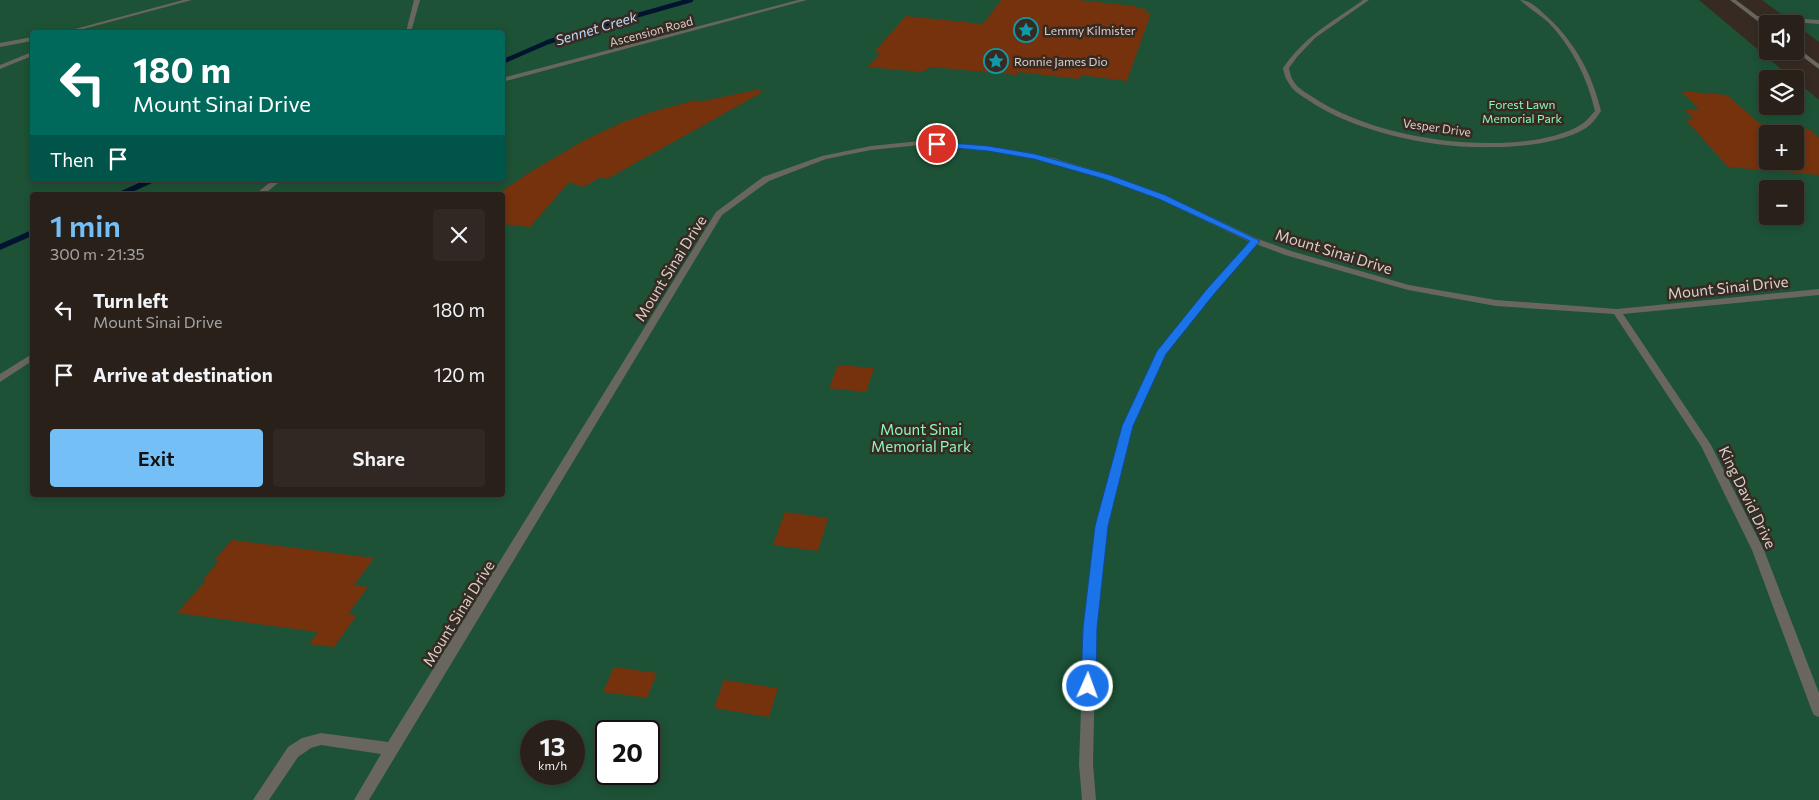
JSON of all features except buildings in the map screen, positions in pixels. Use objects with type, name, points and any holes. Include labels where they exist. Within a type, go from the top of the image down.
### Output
[{"type":"street","points":[[83,30],[189,0]]},
{"type":"street","points":[[409,30],[417,0]]},
{"type":"street","name":"Ascension Road","points":[[505,79],[804,0]]},
{"type":"street","name":"Vesper Drive","points":[[1366,0],[1320,29],[1297,51],[1286,68],[1291,83],[1309,99],[1341,116],[1391,132],[1485,145],[1516,144],[1556,137],[1584,126],[1598,110],[1594,90],[1585,68],[1551,22],[1523,0]]},
{"type":"street","points":[[1733,0],[1757,18],[1819,22]]},
{"type":"street","points":[[0,45],[30,39]]},
{"type":"street","points":[[0,67],[30,55]]},
{"type":"street","points":[[1804,55],[1819,66]]},
{"type":"street","name":"Mount Sinai Drive","points":[[361,800],[719,214],[766,179],[824,157],[872,148],[920,143],[988,148],[1050,160],[1107,177],[1162,197],[1255,241],[1288,253],[1408,287],[1496,303],[1617,312],[1819,292]]},
{"type":"street","points":[[262,192],[275,182]]},
{"type":"street","points":[[1089,800],[1086,764],[1090,628],[1102,526],[1128,426],[1161,354],[1210,292],[1255,241]]},
{"type":"street","name":"King David Drive","points":[[1617,312],[1706,446],[1758,550],[1819,711]]},
{"type":"street","points":[[0,379],[30,359]]},
{"type":"street","points":[[260,800],[292,752],[307,743],[321,738],[391,749]]},
{"type":"green space","name":"Mount Sinai Memorial Park","points":[[0,0],[1699,0],[1759,50],[1759,60],[1770,60],[1782,70],[1759,70],[1759,115],[1804,115],[1804,88],[1819,100],[1819,800],[0,800]]},
{"type":"green space","points":[[1762,0],[1819,0],[1819,42],[1804,31],[1804,15],[1782,15]]},
{"type":"waterway","name":"Sennet Creek","points":[[505,61],[548,42],[691,0]]},
{"type":"waterway","name":"Sennet Creek","points":[[126,192],[148,182]]},
{"type":"waterway","name":"Sennet Creek","points":[[0,247],[30,234]]},
{"type":"place","name":"Lemmy Kilmister","points":[[1026,30]]},
{"type":"place","name":"Ronnie James Dio","points":[[996,61]]},
{"type":"route","points":[[937,144],[988,148],[1035,157],[1107,177],[1162,197],[1255,241],[1210,292],[1161,354],[1128,426],[1102,526],[1090,628],[1088,686]]},
{"type":"park label","name":"Forest Lawn Memorial Park","points":[[1522,111]]}]
